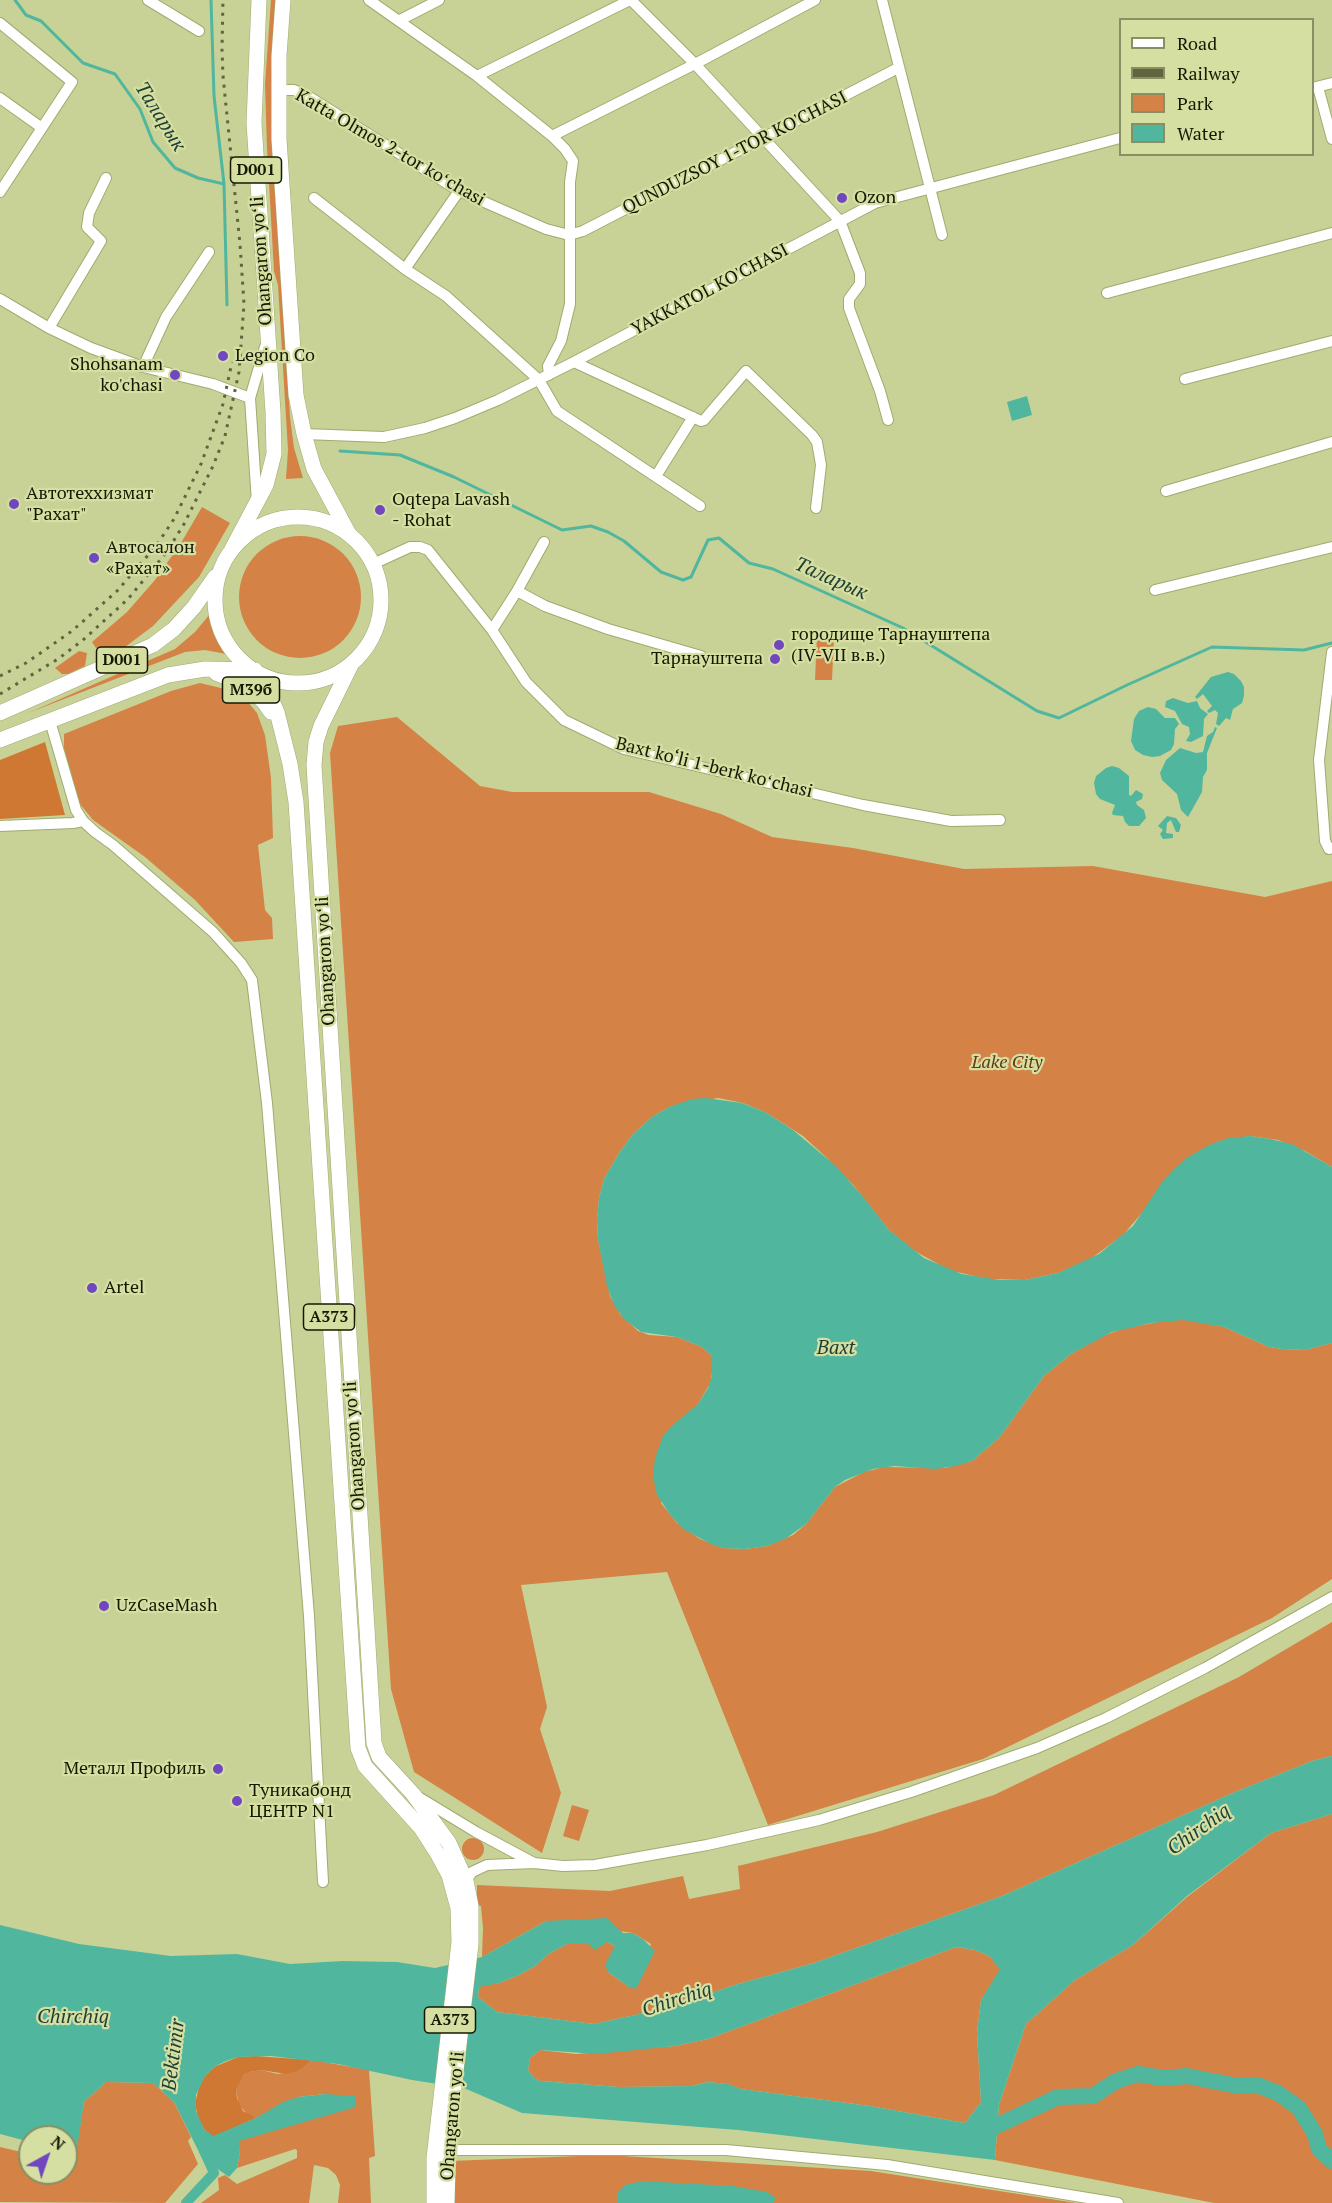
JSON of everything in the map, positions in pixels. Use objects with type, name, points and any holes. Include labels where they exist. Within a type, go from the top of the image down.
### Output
[{"type":"highway","name":"Ohangaron yoʻli","points":[[232,549],[269,479],[274,454],[254,123],[259,0]]},
{"type":"highway","name":"Ohangaron yoʻli","points":[[283,0],[278,90],[281,186],[293,369],[309,456],[320,483],[349,534]]},
{"type":"highway","name":"D001","points":[[0,713],[153,645],[174,629],[194,607],[232,549],[249,532],[259,526],[282,518],[306,517],[329,522],[349,534],[366,552],[373,564],[379,583],[380,613],[370,641],[351,665],[323,679],[303,682],[283,681],[250,668],[205,669],[168,675],[0,741]]},
{"type":"highway","name":"D001","points":[[219,572],[214,597],[218,622],[228,644],[250,668]]},
{"type":"highway","name":"Ohangaron yoʻli","points":[[351,665],[318,734],[314,757],[314,777],[374,1743],[379,1757],[413,1794],[449,1844],[465,1881],[471,1906],[447,2097],[434,2158],[434,2203]]},
{"type":"highway","name":"Ohangaron yoʻli","points":[[250,668],[267,690],[282,729],[296,802],[358,1748],[365,1766],[421,1828],[437,1852],[455,1894],[465,1943]]},
{"type":"highway","name":"M39б","points":[[205,669],[232,678],[253,692],[271,711],[282,729]]},
{"type":"highway","name":"Ohangaron yoʻli","points":[[447,2097],[447,2203]]},
{"type":"street","points":[[148,0],[199,31]]},
{"type":"street","points":[[369,0],[477,76],[552,136],[573,161],[570,182],[570,304],[561,340],[544,377]]},
{"type":"street","points":[[400,20],[439,0]]},
{"type":"street","points":[[477,76],[631,0],[695,64],[840,221],[860,273],[860,284],[849,299],[849,308],[880,391],[888,420]]},
{"type":"street","points":[[552,136],[815,0]]},
{"type":"street","points":[[882,0],[942,235]]},
{"type":"street","points":[[0,23],[71,80],[71,85],[0,192]]},
{"type":"street","name":"QUNDUZSOY 1-TOR KO'CHASI","points":[[569,235],[583,231],[898,68]]},
{"type":"street","points":[[1332,83],[1315,88],[1332,138]]},
{"type":"street","name":"Katta Olmos 2-tor koʻchasi","points":[[278,90],[294,90],[311,98],[459,191],[546,229],[569,235]]},
{"type":"street","points":[[0,98],[42,128]]},
{"type":"street","name":"YAKKATOL KO'CHASI","points":[[304,434],[369,438],[405,434],[476,410],[574,362],[875,203],[1119,138]]},
{"type":"street","points":[[49,328],[101,241],[87,227],[89,213],[106,178]]},
{"type":"street","points":[[405,270],[459,191]]},
{"type":"street","points":[[314,198],[405,270],[446,296],[544,377],[557,411],[700,506]]},
{"type":"street","points":[[1107,292],[1332,233]]},
{"type":"street","points":[[143,367],[166,317],[209,252]]},
{"type":"street","points":[[0,300],[49,328],[91,348],[143,367],[213,384],[250,398]]},
{"type":"street","points":[[257,503],[250,398],[267,341]]},
{"type":"street","points":[[1185,379],[1332,341]]},
{"type":"street","points":[[574,362],[701,421],[746,371],[817,442],[821,465],[816,508]]},
{"type":"street","points":[[656,476],[693,417]]},
{"type":"street","points":[[1166,491],[1332,442]]},
{"type":"street","points":[[492,630],[544,542]]},
{"type":"street","name":"Baxt ko‘li 1-berk koʻchasi","points":[[373,564],[410,547],[428,550],[492,630],[526,682],[564,720],[624,749],[874,807],[951,821],[1000,820]]},
{"type":"street","points":[[1155,590],[1332,547]]},
{"type":"street","points":[[517,591],[545,606],[601,626],[701,656]]},
{"type":"street","points":[[1332,652],[1319,760],[1325,841],[1329,849],[1332,848]]},
{"type":"street","points":[[50,721],[76,810],[83,820],[213,932],[241,963],[252,980],[267,1103],[305,1559],[323,1882]]},
{"type":"street","points":[[0,826],[73,824],[83,820]]},
{"type":"street","points":[[465,1881],[472,1872],[487,1865],[534,1863],[563,1866],[595,1865],[707,1845],[819,1820],[929,1786],[1037,1748],[1106,1718],[1205,1668],[1332,1597]]},
{"type":"street","points":[[413,1794],[476,1832],[534,1863]]},
{"type":"street","points":[[456,2150],[726,2150],[886,2165],[1118,2203]]},
{"type":"green space","points":[[271,0],[277,0],[271,84],[272,148],[290,417],[294,448],[303,478],[286,479],[288,450],[267,148],[265,84]]},
{"type":"green space","points":[[202,507],[230,523],[199,577],[153,626],[125,647],[109,655],[96,648],[92,642],[127,612],[155,580],[181,543]]},
{"type":"green space","points":[[300,536],[323,540],[343,554],[357,574],[361,597],[357,620],[343,640],[323,654],[300,658],[277,654],[257,640],[243,620],[239,597],[243,574],[257,554],[277,540]]},
{"type":"green space","points":[[210,614],[215,637],[226,654],[205,650],[185,652],[28,713],[175,649],[195,632]]},
{"type":"green space","points":[[817,636],[834,637],[832,680],[815,680]]},
{"type":"green space","points":[[79,651],[87,653],[85,666],[68,674],[62,674],[55,668]]},
{"type":"green space","points":[[200,683],[229,690],[247,701],[257,713],[265,735],[271,778],[273,838],[258,845],[265,910],[272,918],[273,939],[234,942],[195,900],[145,857],[93,820],[80,804],[64,757],[64,734],[171,691]]},
{"type":"green space","name":"Lake City","points":[[397,717],[480,786],[512,792],[649,792],[721,814],[772,837],[853,848],[964,869],[1093,866],[1265,897],[1332,881],[1332,1167],[1305,1151],[1278,1140],[1250,1136],[1220,1141],[1141,1214],[1123,1235],[1089,1260],[1058,1273],[1025,1280],[987,1279],[949,1270],[913,1250],[889,1230],[854,1186],[803,1136],[765,1112],[743,1103],[718,1098],[669,1107],[652,1117],[633,1134],[604,1179],[597,1219],[598,1240],[610,1296],[620,1314],[638,1331],[649,1335],[677,1337],[702,1347],[711,1355],[713,1363],[711,1382],[692,1410],[661,1503],[677,1523],[700,1539],[723,1548],[745,1549],[767,1546],[793,1535],[806,1524],[835,1487],[864,1472],[884,1467],[945,1468],[972,1461],[999,1438],[1044,1376],[1071,1354],[1103,1336],[1122,1329],[1168,1320],[1190,1320],[1224,1327],[1269,1347],[1305,1350],[1332,1343],[1332,1579],[1272,1618],[983,1759],[768,1825],[667,1572],[521,1585],[547,1707],[540,1729],[561,1793],[542,1853],[414,1772],[391,1689],[330,753],[338,726]]},
{"type":"green space","points":[[1332,1622],[1332,1756],[1312,1761],[1235,1792],[1002,1896],[814,1963],[731,1986],[676,2006],[594,2024],[497,2012],[478,1997],[479,1986],[499,1983],[517,1976],[535,1966],[550,1953],[567,1944],[577,1942],[607,1942],[615,1946],[608,1972],[629,1987],[651,1944],[633,1933],[546,1921],[482,1957],[483,1928],[481,1906],[477,1905],[477,1885],[610,1891],[683,1876],[689,1899],[740,1889],[738,1866],[877,1832],[994,1795],[1239,1677]]},
{"type":"green space","points":[[572,1805],[589,1810],[579,1841],[563,1836]]},
{"type":"green space","points":[[1332,1814],[1332,2203],[1214,2203],[995,2160],[999,2105],[1026,2024],[1075,1980],[1133,1945],[1187,1897],[1271,1833]]},
{"type":"green space","points":[[473,1838],[481,1841],[484,1849],[481,1857],[473,1860],[465,1857],[462,1849],[465,1841]]},
{"type":"green space","points":[[956,1947],[975,1950],[989,1956],[1001,1969],[981,2000],[977,2033],[981,2102],[965,2123],[870,2106],[741,2089],[727,2084],[708,2082],[692,2086],[619,2087],[540,2081],[534,2078],[528,2070],[530,2058],[540,2050],[576,2054],[675,2046],[708,2039]]},
{"type":"green space","points":[[312,2060],[369,2070],[375,2156],[369,2158],[371,2203],[338,2203],[340,2185],[336,2175],[328,2168],[314,2165],[309,2203],[201,2203],[219,2190],[218,2178],[225,2175],[237,2184],[297,2158],[295,2149],[237,2168],[240,2152],[238,2141],[325,2094],[298,2097],[256,2118],[249,2116],[239,2105],[236,2090],[242,2075],[261,2070],[278,2074],[301,2070]]},
{"type":"green space","points":[[106,2082],[153,2083],[174,2102],[191,2137],[188,2141],[198,2164],[165,2203],[0,2202],[0,2147],[18,2151],[18,2185],[78,2185],[78,2139],[84,2102]]},
{"type":"green space","points":[[606,2155],[871,2171],[1076,2203],[451,2203],[450,2161]]},
{"type":"shaded area","points":[[45,742],[65,815],[0,819],[0,760]]},
{"type":"shaded area","points":[[238,2057],[312,2060],[301,2070],[286,2074],[261,2070],[243,2075],[236,2090],[237,2098],[243,2111],[256,2118],[213,2137],[204,2129],[198,2117],[195,2104],[199,2087],[214,2067]]},
{"type":"water","points":[[1027,396],[1032,415],[1012,421],[1007,402]]},
{"type":"water","points":[[1228,672],[1241,681],[1244,696],[1242,703],[1233,709],[1230,720],[1226,718],[1219,726],[1216,724],[1218,713],[1215,710],[1209,713],[1207,711],[1212,706],[1203,694],[1197,699],[1195,697],[1211,677]]},
{"type":"water","points":[[1173,698],[1188,703],[1197,701],[1200,708],[1208,714],[1204,719],[1203,736],[1191,742],[1186,741],[1190,734],[1189,727],[1182,724],[1175,711],[1165,707],[1166,701]]},
{"type":"water","points":[[1148,707],[1156,709],[1165,718],[1175,718],[1179,724],[1175,729],[1174,744],[1171,750],[1160,756],[1143,755],[1135,750],[1131,741],[1134,719],[1139,711]]},
{"type":"water","points":[[1215,727],[1217,728],[1207,753],[1207,770],[1203,777],[1202,792],[1188,817],[1181,810],[1177,794],[1162,780],[1160,773],[1166,760],[1180,748],[1196,753],[1203,752],[1207,736],[1213,732]]},
{"type":"water","points":[[1112,766],[1119,768],[1129,776],[1129,795],[1131,796],[1136,790],[1143,794],[1142,799],[1136,802],[1144,810],[1146,818],[1139,826],[1129,826],[1123,816],[1113,815],[1115,805],[1100,799],[1096,794],[1094,783],[1096,776]]},
{"type":"water","points":[[1167,816],[1176,818],[1181,825],[1179,832],[1176,832],[1171,820],[1167,823],[1166,833],[1173,834],[1173,838],[1163,839],[1160,834],[1163,830],[1158,826]]},
{"type":"water","name":"Baхt","points":[[706,1098],[742,1103],[765,1112],[793,1130],[836,1166],[889,1230],[924,1258],[962,1274],[1000,1280],[1025,1280],[1058,1273],[1099,1254],[1133,1226],[1162,1182],[1175,1168],[1188,1157],[1211,1144],[1229,1138],[1250,1136],[1292,1144],[1332,1167],[1332,1343],[1305,1350],[1269,1347],[1224,1327],[1183,1320],[1151,1323],[1112,1332],[1071,1354],[1044,1376],[999,1438],[972,1461],[935,1469],[895,1466],[873,1469],[845,1480],[835,1487],[806,1524],[785,1539],[767,1546],[745,1549],[723,1548],[711,1544],[683,1529],[671,1516],[657,1495],[653,1476],[655,1458],[663,1436],[698,1404],[708,1388],[712,1376],[711,1355],[702,1347],[677,1337],[641,1332],[624,1319],[614,1305],[607,1286],[598,1240],[597,1219],[604,1179],[633,1134],[652,1117],[669,1107],[692,1099]]},
{"type":"water","name":"Chirchiq","points":[[1332,1756],[1332,1814],[1271,1833],[1187,1896],[1133,1945],[1075,1980],[1026,2024],[999,2105],[995,2160],[738,2130],[522,2113],[464,2088],[412,2080],[338,2064],[271,2056],[238,2057],[214,2067],[205,2076],[196,2095],[196,2111],[204,2129],[213,2136],[298,2097],[325,2094],[355,2096],[356,2107],[239,2141],[240,2152],[237,2168],[229,2177],[202,2158],[174,2102],[153,2083],[106,2082],[84,2102],[78,2142],[78,2125],[18,2125],[18,2139],[0,2134],[0,1925],[79,1944],[171,1956],[237,1954],[290,1964],[343,1961],[397,1962],[435,1968],[482,1957],[546,1921],[607,1918],[623,1933],[633,1933],[655,1951],[636,1989],[629,1987],[608,1972],[605,1965],[615,1946],[607,1942],[595,1950],[587,1943],[567,1944],[517,1976],[479,1987],[478,1997],[497,2012],[594,2024],[676,2006],[731,1986],[814,1963],[1002,1896],[1235,1792],[1312,1761]],"holes":[[[956,1947],[975,1950],[989,1956],[1000,1969],[981,2000],[977,2033],[981,2102],[965,2123],[870,2106],[741,2089],[728,2084],[708,2082],[692,2086],[619,2087],[540,2081],[534,2078],[528,2070],[530,2058],[540,2050],[597,2054],[675,2046],[708,2039]]]},
{"type":"water","points":[[642,2181],[733,2186],[767,2192],[776,2198],[773,2203],[617,2203],[617,2193],[625,2185]]},
{"type":"waterway","name":"Таларык","points":[[15,0],[26,15],[41,21],[83,63],[115,74],[140,109],[153,142],[175,168],[198,178],[224,184],[227,305]]},
{"type":"waterway","points":[[211,0],[214,96],[224,184]]},
{"type":"waterway","name":"Таларык","points":[[340,451],[400,455],[454,477],[562,530],[591,526],[608,532],[624,541],[661,572],[683,580],[691,577],[708,540],[719,538],[749,563],[773,569],[903,628],[1037,711],[1059,718],[1212,647],[1304,650],[1332,643]]},
{"type":"waterway","points":[[977,2132],[994,2127],[1058,2097],[1093,2096],[1116,2081],[1138,2074],[1163,2078],[1187,2076],[1238,2086],[1257,2085],[1278,2093],[1299,2108],[1315,2134],[1319,2149],[1332,2161]]},
{"type":"waterway","name":"Bektimir","points":[[186,2203],[214,2173],[204,2151]]},
{"type":"railway","points":[[0,694],[58,659],[83,640],[128,599],[166,553],[184,524],[225,436],[239,372],[244,304],[223,76],[223,0]]},
{"type":"railway","points":[[0,676],[26,663],[72,631],[117,591],[156,546],[174,519],[201,464],[223,404],[232,362]]},
{"type":"place","name":"Ozon","points":[[842,198]]},
{"type":"place","name":"Legion Co","points":[[223,356]]},
{"type":"place","name":"Shohsanam ko'chasi","points":[[175,375]]},
{"type":"place","name":"Автотеххизмат \"Рахат\"","points":[[14,504]]},
{"type":"place","name":"Oqtepa Lavash - Rohat","points":[[380,510]]},
{"type":"place","name":"Автосалон «Рахат»","points":[[94,558]]},
{"type":"place","name":"городище Тарнауштепа (IV-VII в.в.)","points":[[779,645]]},
{"type":"place","name":"Тарнауштепа","points":[[775,659]]},
{"type":"place","name":"Artel","points":[[92,1288]]},
{"type":"place","name":"UzCaseMash","points":[[104,1606]]},
{"type":"place","name":"Металл Профиль","points":[[218,1769]]},
{"type":"place","name":"Туникабонд ЦЕНТР N1","points":[[237,1801]]}]
